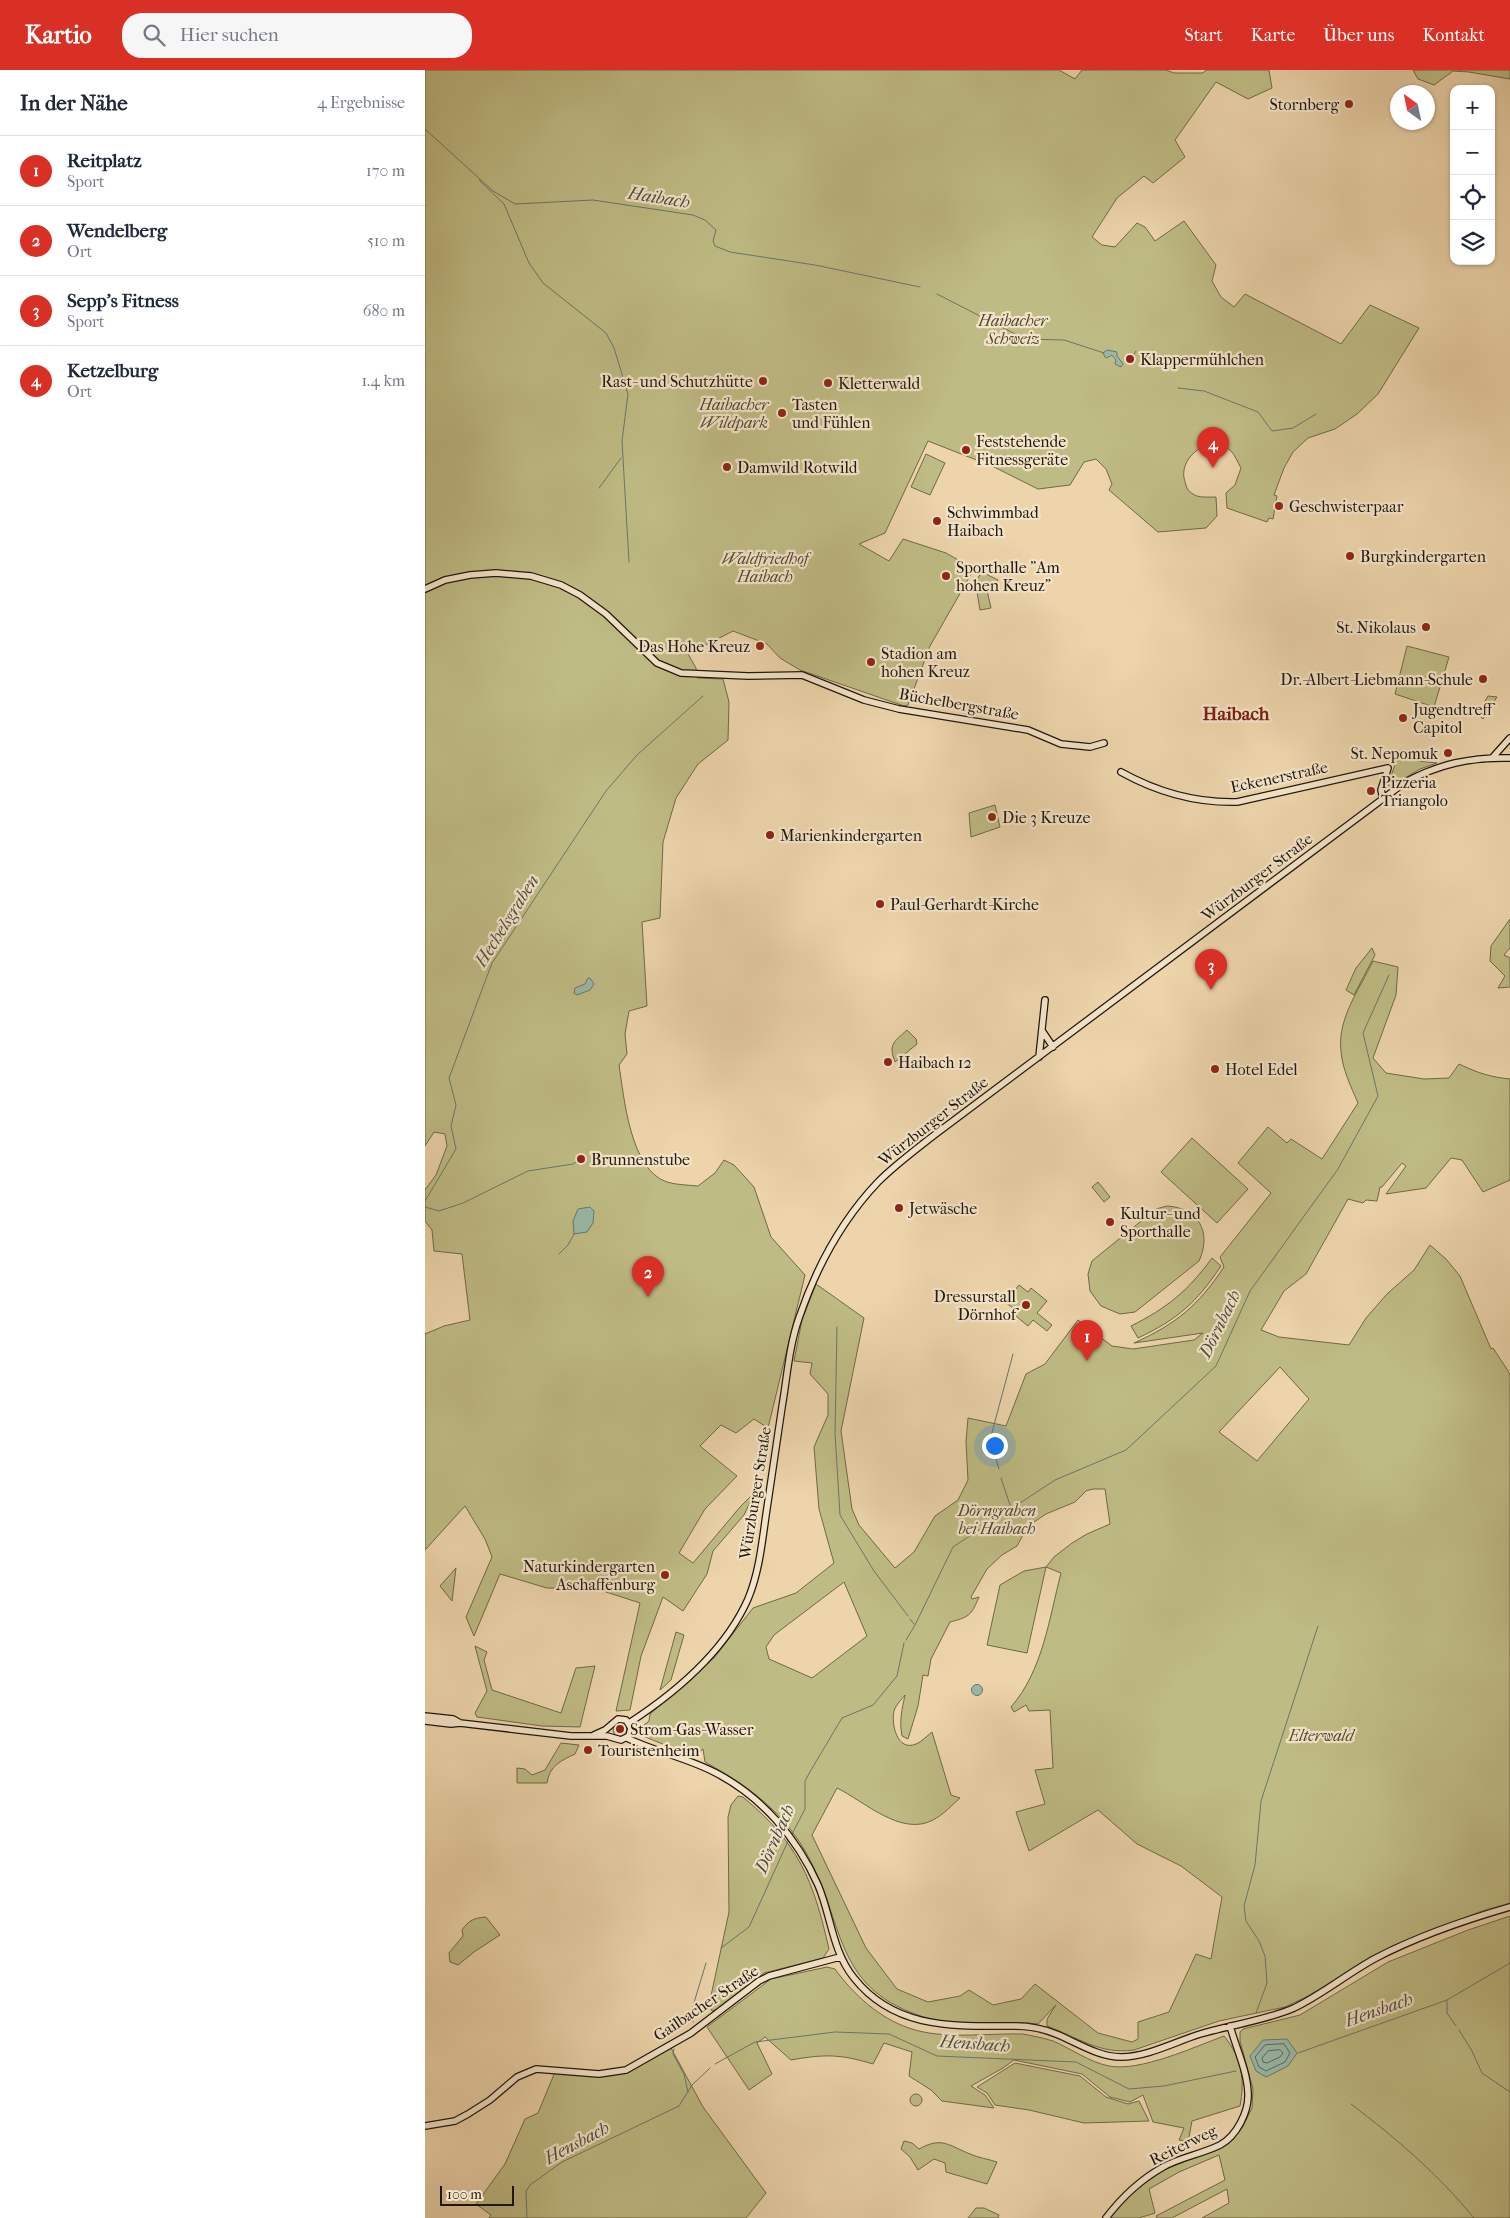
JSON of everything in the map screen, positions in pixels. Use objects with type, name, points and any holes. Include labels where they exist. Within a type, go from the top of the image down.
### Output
[{"type":"street","name":"Büchelbergstraße","points":[[425,589],[445,580],[487,574],[513,574],[547,580],[580,595],[597,607],[657,663],[667,669],[690,675],[803,675],[864,700],[899,709],[1028,730],[1061,744],[1090,747],[1105,743]]},
{"type":"street","points":[[1493,757],[1510,738]]},
{"type":"street","name":"Würzburger Straße","points":[[629,1724],[671,1692],[716,1649],[748,1600],[758,1565],[788,1368],[798,1320],[813,1282],[831,1246],[865,1198],[888,1173],[933,1136],[1383,798],[1404,784],[1439,766],[1464,760],[1493,757],[1510,758]]},
{"type":"street","name":"Eckenerstraße","points":[[1121,772],[1144,785],[1173,795],[1237,802],[1388,768],[1381,790],[1383,798]]},
{"type":"street","points":[[1039,1057],[1045,1000]]},
{"type":"street","points":[[1043,1032],[1053,1047]]},
{"type":"street","points":[[425,1716],[571,1736],[594,1735],[621,1740],[629,1736]]},
{"type":"street","points":[[594,1735],[618,1719],[629,1724],[629,1736]]},
{"type":"street","points":[[425,1720],[451,1724],[460,1722]]},
{"type":"street","points":[[611,1725],[610,1730],[613,1737]]},
{"type":"street","points":[[629,1736],[637,1742],[716,1772],[757,1801],[782,1826],[796,1844],[821,1892],[840,1957],[852,1976],[866,1992],[887,2007],[909,2017],[937,2024],[984,2027],[1017,2026],[1038,2029],[1109,2056],[1132,2056],[1292,2008],[1393,1951],[1483,1915],[1510,1907]]},
{"type":"street","name":"Gailbacher Straße","points":[[425,2126],[448,2122],[468,2114],[490,2100],[517,2077],[536,2069],[599,2074],[626,2070],[691,2033],[769,1976],[840,1957]]},
{"type":"street","name":"Reiterweg","points":[[1106,2218],[1120,2200],[1163,2167],[1221,2145],[1237,2128],[1245,2111],[1248,2094],[1245,2073],[1230,2026]]},
{"type":"green space","points":[[425,70],[1059,70],[1075,79],[1082,70],[1166,70],[1174,73],[1203,73],[1206,70],[1269,70],[1272,88],[1248,99],[1216,82],[1175,140],[1185,157],[1153,183],[1144,176],[1117,198],[1092,237],[1102,245],[1115,247],[1137,223],[1145,227],[1155,241],[1184,221],[1216,265],[1212,281],[1221,297],[1234,307],[1245,294],[1341,344],[1370,305],[1419,328],[1378,394],[1357,414],[1335,429],[1308,438],[1293,452],[1284,468],[1274,495],[1277,496],[1273,519],[1269,518],[1267,522],[1227,508],[1226,493],[1235,485],[1241,468],[1231,451],[1215,444],[1199,449],[1192,455],[1184,469],[1184,478],[1188,489],[1195,495],[1216,497],[1217,516],[1206,528],[1158,532],[1109,490],[1112,484],[1106,469],[1096,459],[1084,462],[1070,485],[1038,489],[992,466],[928,441],[885,533],[859,544],[889,561],[903,539],[946,553],[974,569],[930,646],[908,705],[904,706],[800,670],[780,658],[767,644],[733,631],[688,654],[696,668],[697,678],[723,679],[729,702],[728,740],[698,764],[676,798],[663,842],[660,918],[642,922],[647,1006],[629,1011],[625,1034],[627,1054],[619,1065],[623,1095],[637,1148],[645,1163],[655,1175],[667,1182],[698,1186],[715,1173],[724,1160],[734,1165],[754,1187],[771,1237],[805,1275],[768,1428],[754,1419],[736,1433],[721,1425],[700,1446],[737,1476],[705,1509],[679,1553],[693,1563],[755,1492],[744,1515],[713,1551],[707,1574],[683,1611],[663,1597],[641,1656],[630,1710],[616,1711],[640,1603],[597,1589],[547,1588],[500,1574],[474,1636],[466,1617],[492,1557],[485,1539],[465,1506],[425,1550],[425,1334],[444,1326],[470,1320],[462,1254],[434,1251],[432,1230],[425,1221],[425,1190],[436,1175],[447,1146],[445,1134],[434,1132],[425,1146]]},
{"type":"green space","points":[[1413,70],[1510,70],[1510,79],[1453,71],[1434,85],[1418,79]]},
{"type":"green space","points":[[926,454],[945,463],[930,495],[911,487]]},
{"type":"green space","points":[[982,572],[998,580],[995,587],[988,589],[975,582]]},
{"type":"green space","points":[[987,590],[991,608],[980,610],[977,592]]},
{"type":"green space","points":[[1407,646],[1449,657],[1434,707],[1395,694]]},
{"type":"green space","points":[[1488,696],[1497,697],[1483,719],[1478,714]]},
{"type":"green space","points":[[1400,750],[1418,761],[1437,763],[1420,769],[1390,787],[1388,785]]},
{"type":"green space","points":[[995,805],[1000,827],[971,837],[969,813]]},
{"type":"green space","points":[[1510,919],[1510,948],[1504,955],[1510,958],[1510,987],[1498,988],[1505,976],[1490,961],[1491,946]]},
{"type":"green space","points":[[1372,948],[1375,955],[1354,995],[1346,990],[1356,968]]},
{"type":"green space","points":[[1373,961],[1398,967],[1396,995],[1373,1058],[1386,1073],[1424,1079],[1449,1078],[1459,1064],[1484,1074],[1510,1079],[1510,1180],[1483,1192],[1462,1160],[1451,1158],[1426,1188],[1386,1194],[1406,1166],[1402,1163],[1380,1187],[1377,1201],[1366,1200],[1363,1203],[1348,1199],[1306,1274],[1284,1291],[1261,1330],[1279,1337],[1349,1345],[1366,1318],[1387,1294],[1414,1270],[1430,1245],[1446,1259],[1460,1276],[1491,1349],[1493,1348],[1510,1374],[1510,1903],[1482,1911],[1392,1946],[1308,1996],[1285,2007],[1219,2021],[1134,2050],[1122,2051],[1099,2048],[1047,2026],[1047,2019],[1056,2005],[1038,2024],[947,2022],[918,2015],[891,2003],[870,1987],[856,1970],[845,1950],[809,1858],[789,1827],[777,1814],[751,1791],[705,1762],[703,1749],[695,1755],[687,1754],[638,1734],[639,1729],[649,1721],[650,1714],[714,1658],[753,1608],[796,1593],[834,1563],[819,1509],[814,1447],[828,1415],[828,1394],[810,1374],[812,1363],[794,1361],[802,1320],[816,1284],[864,1318],[841,1431],[852,1509],[859,1525],[895,1568],[914,1552],[935,1516],[958,1500],[968,1480],[966,1442],[968,1418],[1006,1426],[1026,1374],[1045,1364],[1078,1320],[1112,1346],[1133,1349],[1194,1340],[1203,1333],[1134,1343],[1174,1321],[1205,1293],[1224,1267],[1220,1257],[1271,1193],[1238,1163],[1268,1127],[1287,1143],[1291,1139],[1322,1159],[1358,1103],[1343,1064],[1341,1051],[1342,1027],[1356,993]],"holes":[[[1280,1367],[1309,1399],[1257,1461],[1219,1432]],[[1105,1489],[1110,1524],[1087,1534],[1054,1557],[1046,1567],[1061,1573],[1038,1660],[1022,1693],[1011,1707],[1014,1712],[1026,1705],[1029,1711],[1050,1710],[1053,1768],[1035,1770],[1045,1804],[1016,1812],[1029,1851],[1098,1810],[1137,1844],[1181,1866],[1222,1897],[1211,1959],[1196,1954],[1169,2012],[1138,2022],[1138,2039],[1132,2042],[1098,2033],[1035,1984],[1021,1999],[993,2005],[969,1990],[960,1996],[928,2002],[897,1989],[866,1948],[812,1835],[837,1788],[883,1815],[908,1824],[921,1824],[933,1820],[944,1813],[960,1798],[951,1795],[932,1732],[916,1744],[904,1744],[900,1741],[893,1723],[895,1709],[905,1695],[901,1725],[902,1736],[908,1739],[918,1706],[923,1675],[928,1676],[931,1659],[950,1622],[969,1615],[974,1608],[979,1597],[972,1599],[971,1597],[987,1569],[1002,1555],[1017,1546],[1028,1526],[1046,1514],[1075,1502],[1086,1491]],[[844,1582],[867,1636],[812,1678],[769,1659],[766,1647],[774,1635]]]},
{"type":"green space","points":[[907,1030],[916,1039],[917,1044],[895,1062],[892,1051],[893,1044]]},
{"type":"green space","points":[[1192,1138],[1248,1189],[1217,1223],[1161,1172]]},
{"type":"green space","points":[[1098,1182],[1110,1197],[1104,1202],[1092,1187]]},
{"type":"green space","points":[[1167,1206],[1187,1212],[1195,1217],[1200,1224],[1204,1241],[1199,1261],[1135,1312],[1120,1314],[1101,1306],[1090,1291],[1088,1274],[1092,1261],[1156,1209]]},
{"type":"green space","points":[[1212,1258],[1221,1266],[1194,1300],[1175,1317],[1138,1338],[1131,1326],[1176,1298]]},
{"type":"green space","name":"Dressurstall Dörnhof","points":[[1019,1285],[1028,1292],[1031,1288],[1047,1301],[1037,1313],[1052,1325],[1047,1331],[1033,1320],[1028,1326],[1011,1312],[1014,1309],[1005,1302]]},
{"type":"green space","points":[[1046,1567],[1027,1653],[987,1645],[1000,1585],[1024,1571]]},
{"type":"green space","points":[[456,1568],[452,1601],[440,1586]]},
{"type":"green space","points":[[676,1632],[684,1635],[671,1680],[660,1690]]},
{"type":"green space","points":[[475,1646],[487,1652],[484,1660],[492,1690],[561,1713],[576,1668],[595,1666],[580,1727],[542,1726],[477,1717],[475,1713],[487,1691]]},
{"type":"green space","points":[[617,1723],[623,1723],[627,1730],[623,1737],[617,1737],[613,1733],[613,1727]]},
{"type":"green space","points":[[561,1743],[579,1745],[575,1754],[561,1761],[553,1768],[547,1783],[517,1783],[517,1768],[525,1769],[532,1775],[545,1770]]},
{"type":"green space","points":[[738,1796],[743,1797],[762,1814],[791,1847],[810,1883],[829,1949],[823,1958],[764,1973],[719,2009],[712,2011],[709,2005],[729,1912],[728,1817],[731,1805]]},
{"type":"green space","points":[[1510,1916],[1510,2218],[1202,2218],[1229,2203],[1227,2189],[1172,2218],[1157,2218],[1156,2216],[1225,2180],[1219,2155],[1179,2172],[1149,2189],[1155,2213],[1139,2218],[1109,2218],[1120,2204],[1139,2187],[1164,2170],[1229,2143],[1242,2128],[1252,2108],[1253,2089],[1240,2041],[1240,2032],[1243,2029],[1300,2015],[1388,1962],[1468,1930]]},
{"type":"green space","points":[[486,1917],[500,1935],[458,1965],[450,1962],[449,1953],[463,1936],[462,1930],[472,1920]]},
{"type":"green space","points":[[827,1967],[835,1969],[858,1996],[877,2012],[909,2028],[922,2032],[950,2035],[1023,2034],[1053,2041],[1109,2066],[1122,2067],[1151,2062],[1224,2036],[1235,2053],[1241,2070],[1240,2106],[1192,2121],[1189,2137],[1185,2141],[1179,2140],[1184,2128],[1153,2122],[1143,2095],[1130,2102],[1110,2097],[1082,2074],[1014,2060],[971,2086],[985,2095],[994,2108],[942,2101],[931,2090],[909,2076],[912,2052],[884,2043],[873,2064],[851,2058],[832,2056],[791,2060],[765,2037],[757,2043],[772,2074],[749,2090],[707,2027],[771,1979]]},
{"type":"green space","points":[[671,2048],[703,2107],[766,2193],[746,2218],[489,2218],[491,2215],[476,2204],[505,2164],[525,2119],[538,2113],[555,2072],[624,2073]]},
{"type":"green space","points":[[1015,2063],[1080,2076],[1106,2097],[1128,2104],[1139,2101],[1149,2121],[1084,2123],[1029,2110],[995,2105],[987,2093],[977,2087]]},
{"type":"green space","points":[[918,2094],[921,2095],[921,2105],[914,2106],[911,2105],[910,2098],[911,2095]]},
{"type":"green space","points":[[904,2141],[912,2143],[919,2149],[934,2143],[951,2145],[973,2155],[997,2162],[987,2184],[946,2172],[945,2163],[934,2159],[918,2170],[910,2157],[901,2149]]},
{"type":"green space","points":[[976,2208],[984,2208],[999,2215],[998,2218],[968,2218]]},
{"type":"water","points":[[1107,350],[1117,352],[1117,356],[1123,364],[1121,367],[1115,364],[1116,360],[1112,355],[1107,358],[1105,357],[1103,353]]},
{"type":"water","points":[[588,978],[594,984],[590,990],[577,995],[574,993],[575,988],[585,984]]},
{"type":"water","points":[[590,1207],[594,1211],[593,1223],[587,1232],[574,1234],[573,1221],[578,1209]]},
{"type":"water","points":[[977,1684],[983,1690],[977,1696],[971,1690]]},
{"type":"water","points":[[1287,2039],[1297,2053],[1288,2066],[1266,2077],[1256,2071],[1250,2056],[1263,2040]]},
{"type":"waterway","name":"Haibach","points":[[425,129],[493,191],[515,204],[593,200],[693,215],[705,220],[716,230],[713,241],[715,246],[730,252],[815,265],[920,287]]},
{"type":"waterway","points":[[479,180],[504,204],[529,263],[543,283],[606,333],[614,348],[628,394],[622,441],[629,562]]},
{"type":"waterway","name":"Haibach","points":[[937,294],[1025,339],[1064,340],[1104,353]]},
{"type":"waterway","points":[[1132,358],[1136,351]]},
{"type":"waterway","points":[[1127,360],[1131,359]]},
{"type":"waterway","name":"Haibach","points":[[1178,388],[1204,391],[1258,412],[1272,431],[1293,428],[1316,414]]},
{"type":"waterway","points":[[599,488],[621,458]]},
{"type":"waterway","name":"Hechelsgraben","points":[[425,1201],[456,1149],[451,1126],[456,1105],[449,1078],[492,963],[606,791],[637,755],[703,696]]},
{"type":"waterway","name":"Dörnbach","points":[[906,1640],[953,1547],[1055,1480],[1126,1450],[1216,1366],[1250,1291],[1338,1169],[1378,1096],[1363,1033],[1389,975]]},
{"type":"waterway","points":[[425,1207],[439,1211],[463,1203],[528,1171],[573,1164],[580,1160]]},
{"type":"waterway","points":[[559,1254],[568,1245],[574,1234]]},
{"type":"waterway","points":[[837,1327],[835,1433],[840,1515],[874,1571],[908,1616]]},
{"type":"waterway","points":[[999,1469],[990,1440],[1013,1354]]},
{"type":"waterway","points":[[1001,1478],[1011,1508]]},
{"type":"waterway","points":[[910,1619],[914,1624]]},
{"type":"waterway","points":[[1256,2013],[1267,1983],[1265,1956],[1259,1941],[1246,1921],[1244,1906],[1255,1865],[1261,1801],[1318,1626]]},
{"type":"waterway","name":"Dörnbach","points":[[791,1836],[805,1809],[805,1781],[811,1770],[842,1718],[873,1705],[897,1676],[904,1643]]},
{"type":"waterway","name":"Dörnbach","points":[[721,1948],[749,1927],[789,1839]]},
{"type":"waterway","name":"Dörnbach","points":[[693,2022],[693,2006],[706,1963]]},
{"type":"waterway","name":"Hensbach","points":[[1298,2053],[1447,2000],[1510,1963]]},
{"type":"waterway","points":[[1447,2000],[1447,2013],[1456,2026]]},
{"type":"waterway","points":[[1459,2030],[1472,2051],[1482,2073],[1510,2092]]},
{"type":"waterway","name":"Hensbach","points":[[715,2064],[755,2042],[835,2032],[889,2034],[937,2056],[1076,2062],[1129,2089],[1164,2086],[1236,2071]]},
{"type":"waterway","name":"Dörnbach","points":[[674,2049],[673,2054],[684,2074],[688,2092]]},
{"type":"waterway","name":"Hensbach","points":[[527,2218],[526,2191],[530,2185],[562,2162],[679,2106],[692,2085],[710,2068]]},
{"type":"waterway","points":[[1351,2104],[1416,2157],[1446,2186],[1474,2218]]},
{"type":"place","name":"Stornberg","points":[[1349,104]]},
{"type":"place","name":"Klappermühlchen","points":[[1130,359]]},
{"type":"place","name":"Rast- und Schutzhütte","points":[[763,381]]},
{"type":"place","name":"Kletterwald","points":[[828,383]]},
{"type":"place","name":"Tasten und Fühlen","points":[[782,413]]},
{"type":"place","name":"Feststehende Fitnessgeräte","points":[[966,450]]},
{"type":"place","name":"Damwild Rotwild","points":[[727,467]]},
{"type":"place","name":"Ketzelburg","points":[[1213,468]]},
{"type":"place","name":"Geschwisterpaar","points":[[1279,506]]},
{"type":"place","name":"Schwimmbad Haibach","points":[[937,521]]},
{"type":"place","name":"Burgkindergarten","points":[[1350,556]]},
{"type":"place","name":"Sporthalle \"Am hohen Kreuz\"","points":[[946,576]]},
{"type":"place","name":"St. Nikolaus","points":[[1426,627]]},
{"type":"place","name":"Das Hohe Kreuz","points":[[760,646]]},
{"type":"place","name":"Stadion am hohen Kreuz","points":[[871,662]]},
{"type":"place","name":"Dr.-Albert-Liebmann-Schule","points":[[1483,679]]},
{"type":"place","name":"Jugendtreff Capitol","points":[[1403,718]]},
{"type":"place","name":"St. Nepomuk","points":[[1448,753]]},
{"type":"place","name":"Pizzeria Triangolo","points":[[1371,791]]},
{"type":"place","name":"Die 3 Kreuze","points":[[992,817]]},
{"type":"place","name":"Marienkindergarten","points":[[770,835]]},
{"type":"place","name":"Paul-Gerhardt-Kirche","points":[[880,904]]},
{"type":"place","name":"Sepp's Fitness","points":[[1211,990]]},
{"type":"place","name":"Haibach 12","points":[[888,1062]]},
{"type":"place","name":"Hotel Edel","points":[[1215,1069]]},
{"type":"place","name":"Brunnenstube","points":[[581,1159]]},
{"type":"place","name":"Jetwäsche","points":[[899,1208]]},
{"type":"place","name":"Kultur- und Sporthalle","points":[[1110,1222]]},
{"type":"place","name":"Wendelberg","points":[[648,1297]]},
{"type":"place","name":"Dressurstall Dörnhof","points":[[1026,1305]]},
{"type":"place","name":"Reitplatz","points":[[1087,1361]]},
{"type":"place","name":"Naturkindergarten Aschaffenburg","points":[[665,1575]]},
{"type":"place","name":"Strom-Gas-Wasser","points":[[620,1729]]},
{"type":"place","name":"Touristenheim","points":[[588,1750]]},
{"type":"district","name":"Haibach","points":[[1236,714]]},
{"type":"park label","name":"Haibacher Schweiz","points":[[1013,329]]},
{"type":"park label","name":"Haibacher Wildpark","points":[[734,413]]},
{"type":"park label","name":"Waldfriedhof Haibach","points":[[765,567]]},
{"type":"park label","name":"Dörngraben bei Haibach","points":[[997,1519]]},
{"type":"park label","name":"Elterwald","points":[[1321,1735]]}]
